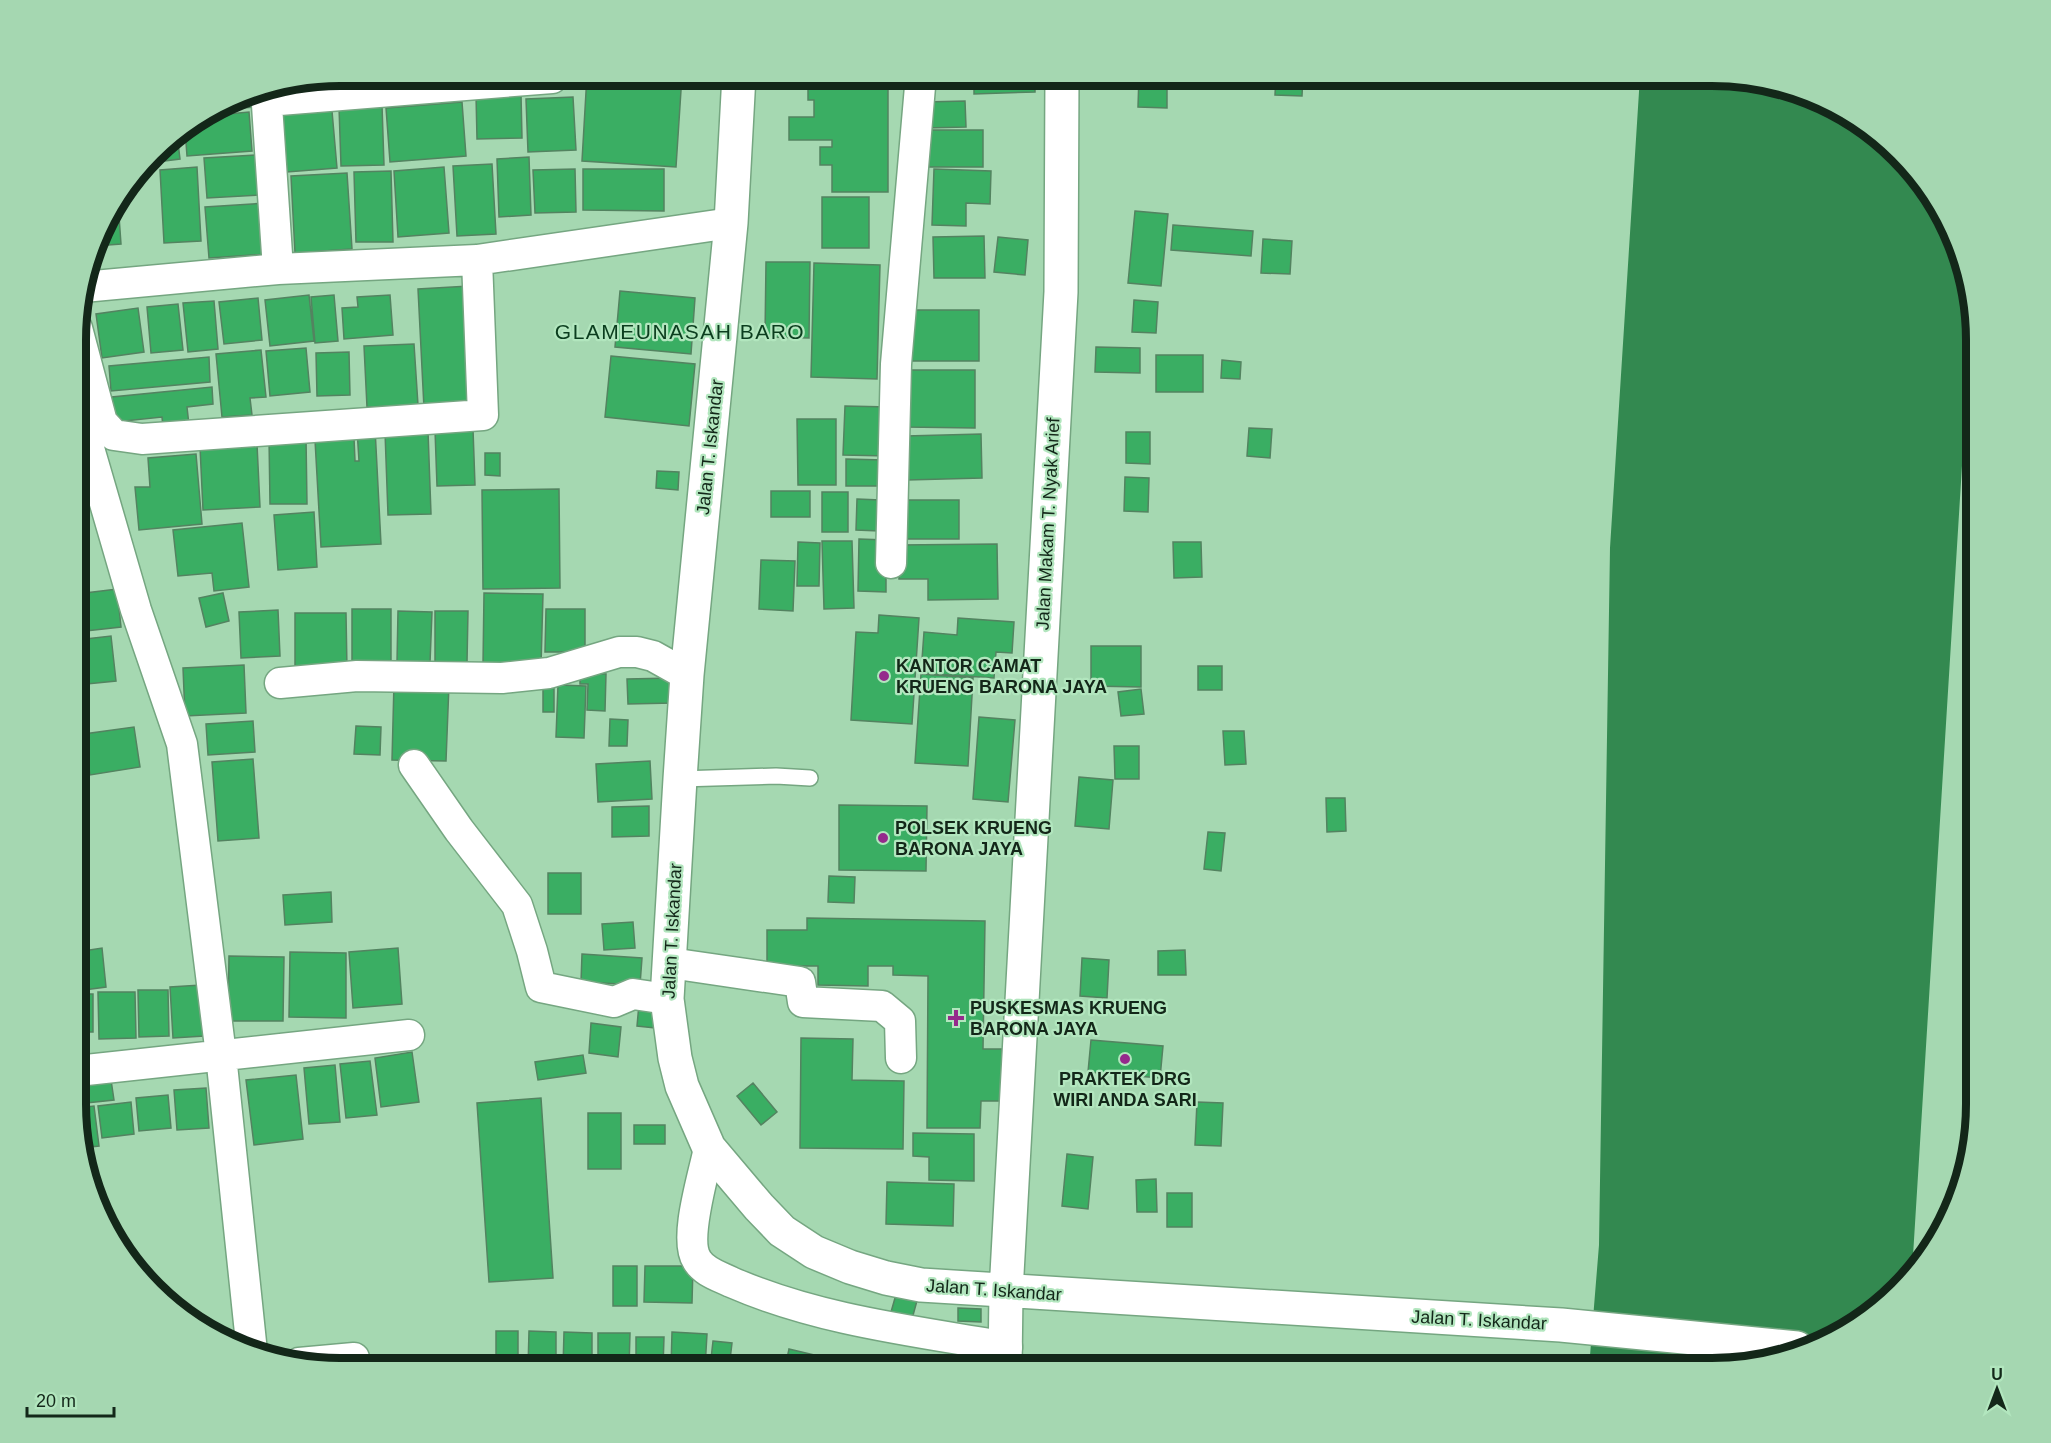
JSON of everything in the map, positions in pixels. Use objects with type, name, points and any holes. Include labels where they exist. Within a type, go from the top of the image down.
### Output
[{"type":"street","points":[[272,95],[418,86]]},
{"type":"street","name":"Jalan T. Iskandar","points":[[739,86],[731,223],[687,675],[667,999],[675,1058],[682,1086],[709,1149],[759,1208],[782,1231],[814,1252],[850,1267],[921,1285],[1561,1325],[1784,1347]]},
{"type":"street","points":[[891,563],[896,364],[920,86]]},
{"type":"street","name":"Jalan Makam T. Nyak Arief","points":[[1006,1357],[1006,1292],[1061,292],[1062,86]]},
{"type":"street","points":[[267,96],[278,269]]},
{"type":"street","points":[[91,286],[278,269],[477,260],[731,223]]},
{"type":"street","points":[[86,362],[102,422],[114,435],[142,439],[483,416],[477,260]]},
{"type":"street","points":[[86,438],[136,610],[182,744],[221,1055],[251,1341]]},
{"type":"street","points":[[280,683],[357,676],[502,678],[549,673],[619,652],[638,652],[653,656],[687,675]]},
{"type":"street","points":[[414,765],[459,830],[517,905],[541,987],[614,1002],[633,994],[667,999]]},
{"type":"street","points":[[670,963],[800,982],[802,1002],[882,1006],[900,1021],[901,1058]]},
{"type":"street","points":[[86,1070],[409,1035]]},
{"type":"street","points":[[709,1149],[692,1229],[692,1245],[696,1260],[707,1271],[745,1288],[833,1316],[1006,1357]]},
{"type":"lane","points":[[680,779],[776,776],[810,778]]},
{"type":"shaded area","points":[[1639,86],[1728,86],[1761,90],[1793,99],[1824,112],[1866,138],[1891,160],[1913,185],[1939,227],[1952,258],[1961,290],[1965,323],[1965,417],[1913,1258],[1891,1283],[1852,1315],[1808,1338],[1761,1353],[1711,1358],[1590,1358],[1599,1245],[1610,548]]},
{"type":"building","points":[[586,86],[681,86],[676,167],[582,161]]},
{"type":"building","points":[[808,86],[888,86],[888,192],[832,192],[832,165],[820,165],[820,147],[832,147],[832,140],[789,140],[789,117],[814,117],[814,100],[808,100]]},
{"type":"building","points":[[974,86],[1035,86],[1035,92],[974,94]]},
{"type":"building","points":[[1139,86],[1167,86],[1167,108],[1138,107]]},
{"type":"building","points":[[1275,86],[1302,86],[1302,96],[1275,95]]},
{"type":"building","points":[[521,94],[522,138],[477,139],[476,95]]},
{"type":"building","points":[[573,97],[576,150],[528,152],[526,99]]},
{"type":"building","points":[[257,100],[257,107],[235,108]]},
{"type":"building","points":[[965,101],[966,127],[924,128],[924,102]]},
{"type":"building","points":[[462,102],[466,156],[390,162],[386,108]]},
{"type":"building","points":[[382,105],[384,165],[341,166],[339,107]]},
{"type":"building","points":[[332,111],[337,168],[287,172],[283,114]]},
{"type":"building","points":[[249,112],[252,151],[187,156],[186,138],[223,114]]},
{"type":"building","points":[[929,130],[983,130],[983,167],[929,167]]},
{"type":"building","points":[[178,144],[180,159],[158,162]]},
{"type":"building","points":[[257,155],[260,195],[207,198],[204,158]]},
{"type":"building","points":[[529,157],[531,215],[499,217],[497,159]]},
{"type":"building","points":[[492,164],[496,234],[457,236],[453,166]]},
{"type":"building","points":[[197,167],[201,241],[164,243],[160,170]]},
{"type":"building","points":[[444,167],[449,233],[398,237],[394,171]]},
{"type":"building","points":[[575,169],[576,212],[535,213],[533,170]]},
{"type":"building","points":[[583,169],[664,169],[664,211],[583,210]]},
{"type":"building","points":[[934,169],[991,171],[990,204],[966,203],[966,226],[932,225]]},
{"type":"building","points":[[391,171],[393,242],[356,242],[354,172]]},
{"type":"building","points":[[347,173],[352,249],[295,253],[291,176]]},
{"type":"building","points":[[822,197],[869,197],[869,248],[822,248]]},
{"type":"building","points":[[266,203],[269,254],[209,258],[205,207]]},
{"type":"building","points":[[1135,211],[1168,214],[1161,286],[1128,283]]},
{"type":"building","points":[[119,215],[121,244],[104,245]]},
{"type":"building","points":[[1173,225],[1253,231],[1251,256],[1171,250]]},
{"type":"building","points":[[984,236],[985,278],[934,278],[933,237]]},
{"type":"building","points":[[998,237],[1028,240],[1025,275],[994,272]]},
{"type":"building","points":[[1263,239],[1292,241],[1290,274],[1261,273]]},
{"type":"building","points":[[766,262],[810,262],[809,338],[765,337]]},
{"type":"building","points":[[814,263],[880,265],[877,379],[811,377]]},
{"type":"building","points":[[469,286],[476,405],[424,408],[418,289]]},
{"type":"building","points":[[620,291],[695,298],[691,354],[615,347]]},
{"type":"building","points":[[309,295],[314,341],[270,346],[265,300]]},
{"type":"building","points":[[334,295],[338,341],[315,343],[311,297]]},
{"type":"building","points":[[390,295],[393,335],[344,339],[342,308],[358,307],[357,297]]},
{"type":"building","points":[[258,298],[262,340],[224,344],[219,302]]},
{"type":"building","points":[[1134,300],[1158,302],[1156,333],[1132,332]]},
{"type":"building","points":[[214,301],[218,349],[188,352],[183,303]]},
{"type":"building","points":[[178,304],[183,350],[151,353],[147,307]]},
{"type":"building","points":[[138,308],[144,352],[102,358],[96,314]]},
{"type":"building","points":[[905,310],[979,310],[979,361],[905,361]]},
{"type":"building","points":[[414,344],[418,405],[367,407],[364,346]]},
{"type":"building","points":[[1096,347],[1140,348],[1140,373],[1095,372]]},
{"type":"building","points":[[306,348],[310,392],[270,396],[266,351]]},
{"type":"building","points":[[261,350],[266,397],[250,398],[252,415],[222,417],[216,354]]},
{"type":"building","points":[[349,352],[350,395],[317,396],[316,353]]},
{"type":"building","points":[[1156,355],[1203,355],[1203,392],[1156,392]]},
{"type":"building","points":[[611,356],[695,364],[689,426],[605,417]]},
{"type":"building","points":[[209,357],[210,382],[111,391],[109,366]]},
{"type":"building","points":[[1222,360],[1241,362],[1240,379],[1221,378]]},
{"type":"building","points":[[906,370],[975,370],[975,428],[906,427]]},
{"type":"building","points":[[212,387],[213,404],[187,407],[189,425],[163,428],[162,417],[115,422],[112,397]]},
{"type":"building","points":[[845,406],[889,407],[888,456],[843,455]]},
{"type":"building","points":[[797,419],[836,419],[836,485],[798,485]]},
{"type":"building","points":[[375,428],[381,544],[321,547],[315,440],[354,438],[355,461],[359,461],[357,429]]},
{"type":"building","points":[[1249,428],[1272,429],[1270,458],[1247,456]]},
{"type":"building","points":[[473,429],[475,485],[437,486],[435,430]]},
{"type":"building","points":[[428,431],[431,514],[388,515],[385,432]]},
{"type":"building","points":[[1126,432],[1150,432],[1150,464],[1126,463]]},
{"type":"building","points":[[981,434],[982,478],[907,480],[906,436]]},
{"type":"building","points":[[306,437],[307,504],[270,504],[269,438]]},
{"type":"building","points":[[257,444],[260,507],[203,510],[200,447]]},
{"type":"building","points":[[485,453],[500,453],[500,476],[485,475]]},
{"type":"building","points":[[196,454],[202,524],[139,530],[135,487],[150,487],[148,458]]},
{"type":"building","points":[[846,459],[884,460],[883,486],[846,486]]},
{"type":"building","points":[[657,471],[679,472],[678,490],[656,488]]},
{"type":"building","points":[[1125,477],[1149,478],[1148,512],[1124,511]]},
{"type":"building","points":[[559,489],[560,588],[483,589],[482,490]]},
{"type":"building","points":[[771,491],[810,491],[810,517],[771,517]]},
{"type":"building","points":[[822,492],[848,492],[848,532],[822,532]]},
{"type":"building","points":[[857,499],[880,500],[879,531],[856,530]]},
{"type":"building","points":[[903,500],[959,500],[959,539],[903,539]]},
{"type":"building","points":[[314,512],[317,567],[278,570],[274,515]]},
{"type":"building","points":[[242,523],[249,587],[214,591],[212,573],[178,576],[173,530]]},
{"type":"building","points":[[859,539],[886,540],[886,592],[858,591]]},
{"type":"building","points":[[822,541],[852,541],[854,608],[824,609]]},
{"type":"building","points":[[798,542],[820,543],[819,586],[797,586]]},
{"type":"building","points":[[1173,542],[1201,542],[1202,577],[1174,578]]},
{"type":"building","points":[[997,544],[998,599],[928,600],[928,579],[899,579],[899,545]]},
{"type":"building","points":[[761,560],[795,561],[793,611],[759,609]]},
{"type":"building","points":[[117,589],[121,627],[86,631],[86,593]]},
{"type":"building","points":[[223,593],[229,621],[206,627],[199,598]]},
{"type":"building","points":[[484,593],[543,594],[541,666],[483,665]]},
{"type":"building","points":[[352,609],[391,609],[391,665],[352,665]]},
{"type":"building","points":[[546,609],[585,609],[585,652],[545,652]]},
{"type":"building","points":[[278,610],[280,656],[241,658],[239,612]]},
{"type":"building","points":[[398,611],[432,612],[430,663],[397,662]]},
{"type":"building","points":[[435,611],[468,611],[467,663],[435,662]]},
{"type":"building","points":[[295,613],[346,613],[347,669],[295,669]]},
{"type":"building","name":"KANTOR CAMAT KRUENG BARONA JAYA","points":[[879,615],[919,618],[912,724],[851,720],[856,632],[878,633]]},
{"type":"building","points":[[958,618],[1014,622],[1012,653],[996,652],[994,678],[921,673],[924,632],[957,635]]},
{"type":"building","points":[[111,636],[116,681],[86,684],[86,639]]},
{"type":"building","points":[[1091,646],[1141,646],[1141,687],[1091,686]]},
{"type":"building","points":[[244,665],[246,713],[185,716],[183,668]]},
{"type":"building","points":[[1198,666],[1222,666],[1222,690],[1198,690]]},
{"type":"building","points":[[580,673],[606,674],[605,711],[587,710],[588,684],[580,684]]},
{"type":"building","points":[[921,674],[973,678],[968,766],[915,763]]},
{"type":"building","points":[[543,678],[554,679],[554,712],[543,712]]},
{"type":"building","points":[[672,678],[673,703],[628,704],[627,679]]},
{"type":"building","points":[[394,683],[449,684],[446,761],[392,760]]},
{"type":"building","points":[[558,685],[586,686],[584,738],[556,737]]},
{"type":"building","points":[[1141,689],[1144,714],[1121,716],[1118,692]]},
{"type":"building","points":[[979,717],[1015,720],[1008,802],[973,799]]},
{"type":"building","points":[[610,719],[628,720],[627,746],[609,746]]},
{"type":"building","points":[[253,721],[255,752],[208,755],[206,724]]},
{"type":"building","points":[[356,726],[381,727],[380,755],[354,754]]},
{"type":"building","points":[[134,727],[140,767],[90,775],[86,734]]},
{"type":"building","points":[[1223,731],[1244,731],[1246,764],[1225,765]]},
{"type":"building","points":[[1114,746],[1139,746],[1139,779],[1115,779]]},
{"type":"building","points":[[253,759],[259,838],[218,841],[212,762]]},
{"type":"building","points":[[650,761],[652,799],[598,802],[596,764]]},
{"type":"building","points":[[1079,777],[1113,780],[1109,829],[1075,826]]},
{"type":"building","points":[[1326,798],[1345,798],[1346,831],[1327,832]]},
{"type":"building","name":"POLSEK KRUENG BARONA JAYA","points":[[839,805],[927,806],[926,871],[839,870]]},
{"type":"building","points":[[649,806],[649,836],[612,837],[612,807]]},
{"type":"building","points":[[1208,832],[1225,833],[1221,871],[1204,869]]},
{"type":"building","points":[[548,873],[581,873],[581,914],[548,914]]},
{"type":"building","points":[[829,876],[855,877],[854,903],[828,902]]},
{"type":"building","points":[[331,892],[332,922],[285,925],[283,895]]},
{"type":"building","name":"PUSKESMAS KRUENG BARONA JAYA","points":[[807,918],[985,921],[983,1049],[1002,1049],[1001,1101],[981,1101],[980,1128],[927,1128],[928,976],[893,975],[893,966],[868,966],[868,986],[818,985],[818,966],[767,966],[767,930],[807,930]]},
{"type":"building","points":[[633,922],[635,948],[604,950],[602,924]]},
{"type":"building","points":[[102,948],[106,987],[86,990],[86,951]]},
{"type":"building","points":[[398,948],[402,1004],[353,1008],[349,952]]},
{"type":"building","points":[[1185,950],[1186,975],[1158,975],[1158,951]]},
{"type":"building","points":[[290,952],[346,953],[346,1018],[289,1017]]},
{"type":"building","points":[[582,954],[642,958],[640,985],[581,982]]},
{"type":"building","points":[[229,956],[284,957],[283,1021],[228,1021]]},
{"type":"building","points":[[1082,958],[1109,960],[1107,998],[1080,996]]},
{"type":"building","points":[[201,985],[204,1036],[173,1038],[170,987]]},
{"type":"building","points":[[138,990],[168,990],[169,1036],[139,1037]]},
{"type":"building","points":[[98,992],[135,992],[136,1038],[99,1039]]},
{"type":"building","points":[[86,994],[93,994],[93,1032],[86,1032]]},
{"type":"building","points":[[639,1004],[657,1005],[655,1028],[637,1026]]},
{"type":"building","points":[[591,1023],[621,1027],[618,1057],[589,1053]]},
{"type":"building","points":[[801,1038],[853,1039],[852,1080],[904,1081],[903,1149],[800,1148]]},
{"type":"building","name":"PRAKTEK DRG WIRI ANDA SARI","points":[[1091,1040],[1163,1046],[1160,1078],[1088,1072]]},
{"type":"building","points":[[412,1052],[419,1102],[381,1107],[375,1058]]},
{"type":"building","points":[[583,1055],[586,1073],[538,1080],[535,1062]]},
{"type":"building","points":[[370,1061],[377,1115],[346,1118],[340,1064]]},
{"type":"building","points":[[335,1065],[340,1122],[309,1124],[304,1068]]},
{"type":"building","points":[[110,1073],[114,1100],[86,1103],[86,1076]]},
{"type":"building","points":[[296,1075],[303,1139],[254,1145],[246,1080]]},
{"type":"building","points":[[753,1083],[777,1112],[761,1125],[737,1096]]},
{"type":"building","points":[[206,1088],[209,1128],[177,1130],[174,1090]]},
{"type":"building","points":[[168,1095],[171,1128],[139,1131],[136,1098]]},
{"type":"building","points":[[541,1098],[553,1278],[489,1282],[477,1103]]},
{"type":"building","points":[[131,1102],[134,1134],[102,1138],[98,1106]]},
{"type":"building","points":[[1197,1102],[1223,1103],[1221,1146],[1195,1145]]},
{"type":"building","points":[[94,1106],[99,1146],[89,1147],[86,1107]]},
{"type":"building","points":[[588,1113],[621,1113],[621,1169],[588,1169]]},
{"type":"building","points":[[634,1125],[665,1125],[665,1144],[634,1144]]},
{"type":"building","points":[[913,1133],[974,1134],[974,1181],[929,1180],[929,1157],[913,1156]]},
{"type":"building","points":[[1067,1154],[1093,1157],[1088,1209],[1062,1206]]},
{"type":"building","points":[[1156,1179],[1157,1212],[1137,1212],[1136,1180]]},
{"type":"building","points":[[887,1182],[954,1184],[953,1226],[886,1224]]},
{"type":"building","points":[[1167,1193],[1192,1193],[1192,1227],[1167,1227]]},
{"type":"building","points":[[613,1266],[637,1266],[637,1306],[613,1306]]},
{"type":"building","points":[[645,1266],[693,1266],[692,1303],[644,1302]]},
{"type":"building","points":[[897,1291],[918,1297],[912,1319],[891,1312]]},
{"type":"building","points":[[958,1308],[981,1309],[981,1322],[958,1321]]},
{"type":"building","points":[[496,1331],[518,1331],[518,1358],[496,1358]]},
{"type":"building","points":[[529,1331],[556,1332],[556,1358],[528,1358]]},
{"type":"building","points":[[564,1332],[592,1333],[592,1358],[563,1358]]},
{"type":"building","points":[[672,1332],[707,1334],[706,1358],[671,1358]]},
{"type":"building","points":[[598,1333],[630,1333],[629,1358],[598,1358]]},
{"type":"building","points":[[636,1337],[664,1337],[663,1358],[636,1358]]},
{"type":"building","points":[[713,1341],[732,1343],[730,1358],[711,1358]]},
{"type":"building","points":[[789,1349],[827,1358],[787,1358]]},
{"type":"place","name":"KANTOR CAMAT KRUENG BARONA JAYA","points":[[884,676]]},
{"type":"place","name":"POLSEK KRUENG BARONA JAYA","points":[[883,838]]},
{"type":"place","name":"PUSKESMAS KRUENG BARONA JAYA","points":[[956,1018]]},
{"type":"place","name":"PRAKTEK DRG WIRI ANDA SARI","points":[[1125,1059]]},
{"type":"district","name":"GLAMEUNASAH BARO","points":[[680,332]]}]
